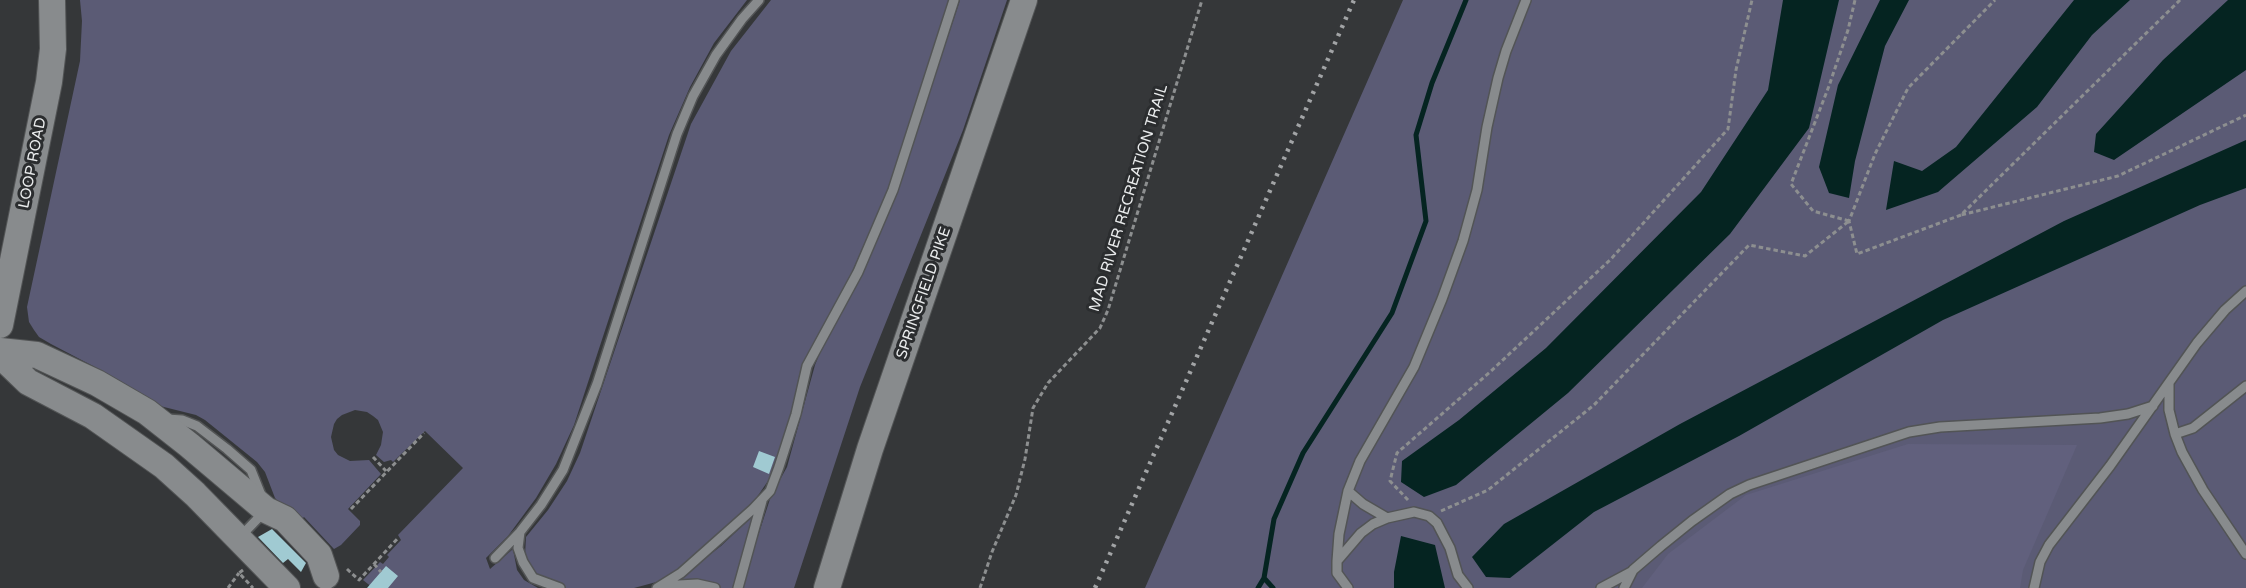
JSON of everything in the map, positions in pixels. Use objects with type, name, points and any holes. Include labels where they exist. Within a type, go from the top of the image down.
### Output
[{"type":"street","name":"LOOP ROAD","points":[[0,325],[49,82],[53,49],[52,0]]},
{"type":"street","name":"SPRINGFIELD PIKE","points":[[827,588],[870,449],[1024,0]]},
{"type":"street","points":[[0,353],[37,356],[97,382],[155,419],[266,510],[285,519],[319,555],[337,581]]},
{"type":"street","points":[[0,353],[28,382],[93,416],[164,466],[287,588]]},
{"type":"street","points":[[810,588],[870,449]]},
{"type":"lane","points":[[495,558],[542,505],[563,470],[597,384],[677,134],[693,96],[716,55],[759,0]]},
{"type":"lane","points":[[658,587],[681,573],[770,491],[796,414],[807,366],[858,272],[893,190],[954,0]]},
{"type":"lane","points":[[1336,588],[1338,534],[1348,490],[1360,461],[1414,367],[1442,299],[1463,241],[1477,190],[1498,78],[1526,0]]},
{"type":"lane","points":[[2034,588],[2040,562],[2049,544],[2110,466],[2196,343],[2225,310],[2246,291]]},
{"type":"lane","points":[[2170,382],[2168,399],[2175,435],[2182,452],[2246,554]]},
{"type":"lane","points":[[2175,435],[2193,428],[2246,386]]},
{"type":"lane","points":[[1602,588],[1633,570],[1692,521],[1730,494],[1749,485],[1909,432],[1940,427],[2100,418],[2128,414],[2153,406]]},
{"type":"lane","points":[[1348,490],[1363,504],[1387,518]]},
{"type":"lane","points":[[738,588],[762,499]]},
{"type":"lane","points":[[239,539],[266,510]]},
{"type":"lane","points":[[1337,561],[1361,533],[1373,524],[1387,518],[1414,512],[1429,516],[1437,523],[1450,548],[1458,575],[1468,588]]},
{"type":"lane","points":[[520,532],[518,548],[523,562],[534,578],[560,588]]},
{"type":"lane","points":[[1624,588],[1633,570]]},
{"type":"lane","points":[[1337,573],[1348,588]]},
{"type":"lane","points":[[658,587],[697,584],[715,588]]},
{"type":"path","name":"MAD RIVER RECREATION TRAIL","points":[[980,588],[992,552],[1016,495],[1034,408],[1048,382],[1100,328],[1108,310],[1202,0]]},
{"type":"path","points":[[1752,0],[1736,70],[1728,129],[1611,259],[1490,372],[1397,453],[1390,481],[1407,499],[1429,516],[1488,490],[1594,405],[1749,245],[1805,256],[1849,221],[1875,154],[1908,88],[1995,0]]},
{"type":"path","points":[[1849,221],[1813,211],[1791,184],[1829,86],[1848,30],[1855,0]]},
{"type":"path","points":[[1961,215],[2180,0]]},
{"type":"path","points":[[1849,221],[1857,254],[1961,215],[2118,176],[2246,115]]},
{"type":"path","points":[[351,509],[424,433]]},
{"type":"path","points":[[373,457],[387,473]]},
{"type":"path","points":[[337,581],[374,564],[398,538]]},
{"type":"path","points":[[374,564],[381,572]]},
{"type":"path","points":[[228,588],[239,573]]},
{"type":"shaded area","points":[[80,0],[747,0],[714,43],[690,87],[669,135],[574,425],[556,464],[536,498],[508,536],[486,558],[490,569],[513,549],[517,570],[524,580],[538,588],[373,588],[363,580],[380,562],[383,564],[389,557],[387,555],[401,540],[398,535],[463,468],[425,431],[393,462],[391,460],[384,462],[376,455],[381,445],[383,432],[378,420],[367,412],[355,410],[337,419],[331,437],[334,450],[338,455],[350,461],[369,460],[381,474],[348,509],[360,521],[360,525],[341,545],[334,549],[304,517],[301,520],[292,518],[275,498],[265,472],[257,462],[205,420],[196,415],[156,405],[93,366],[39,337],[29,322],[27,307],[80,61],[82,21]]},
{"type":"shaded area","points":[[771,0],[950,0],[889,187],[848,281],[801,370],[784,442],[770,478],[757,497],[737,518],[684,566],[660,581],[634,588],[566,588],[534,573],[525,556],[526,537],[548,510],[567,481],[580,453],[691,124],[731,51]]},
{"type":"shaded area","points":[[960,0],[1007,0],[963,130],[860,387],[794,588],[741,588],[771,496],[787,467],[815,365],[877,241],[899,186]]},
{"type":"shaded area","points":[[1403,0],[2246,0],[2246,588],[1145,588]]},
{"type":"shaded area","points":[[1783,0],[1839,0],[1809,128],[1730,234],[1568,393],[1456,485],[1424,497],[1401,482],[1402,461],[1459,420],[1546,348],[1701,192],[1768,90]]},
{"type":"shaded area","points":[[1880,0],[1909,0],[1885,46],[1855,161],[1849,198],[1829,193],[1819,167],[1838,85]]},
{"type":"shaded area","points":[[2074,0],[2130,0],[2092,35],[2037,107],[1938,192],[1886,210],[1894,161],[1922,171],[1956,147]]},
{"type":"shaded area","points":[[2228,0],[2246,0],[2246,70],[2114,160],[2094,152],[2096,134],[2163,60]]},
{"type":"shaded area","points":[[2246,140],[2246,188],[2200,205],[1943,320],[1739,436],[1594,512],[1510,578],[1486,577],[1472,557],[1504,524],[1680,424],[2064,221]]},
{"type":"shaded area","points":[[1908,444],[2077,445],[2023,570],[2020,588],[1642,588],[1668,554],[1746,495]]},
{"type":"shaded area","points":[[757,512],[734,588],[663,588],[672,584],[721,546]]},
{"type":"shaded area","points":[[1401,536],[1435,545],[1445,588],[1394,588],[1394,572]]},
{"type":"building","points":[[759,451],[775,457],[769,474],[753,467]]},
{"type":"building","points":[[272,529],[306,563],[301,572],[288,559],[283,563],[258,537]]},
{"type":"building","points":[[386,566],[398,576],[388,588],[367,588]]},
{"type":"waterway","points":[[1258,588],[1264,578],[1274,519],[1303,453],[1392,313],[1426,221],[1416,135],[1432,83],[1466,0]]},
{"type":"waterway","points":[[1264,578],[1273,588]]},
{"type":"railway","points":[[1095,588],[1354,0]]}]
